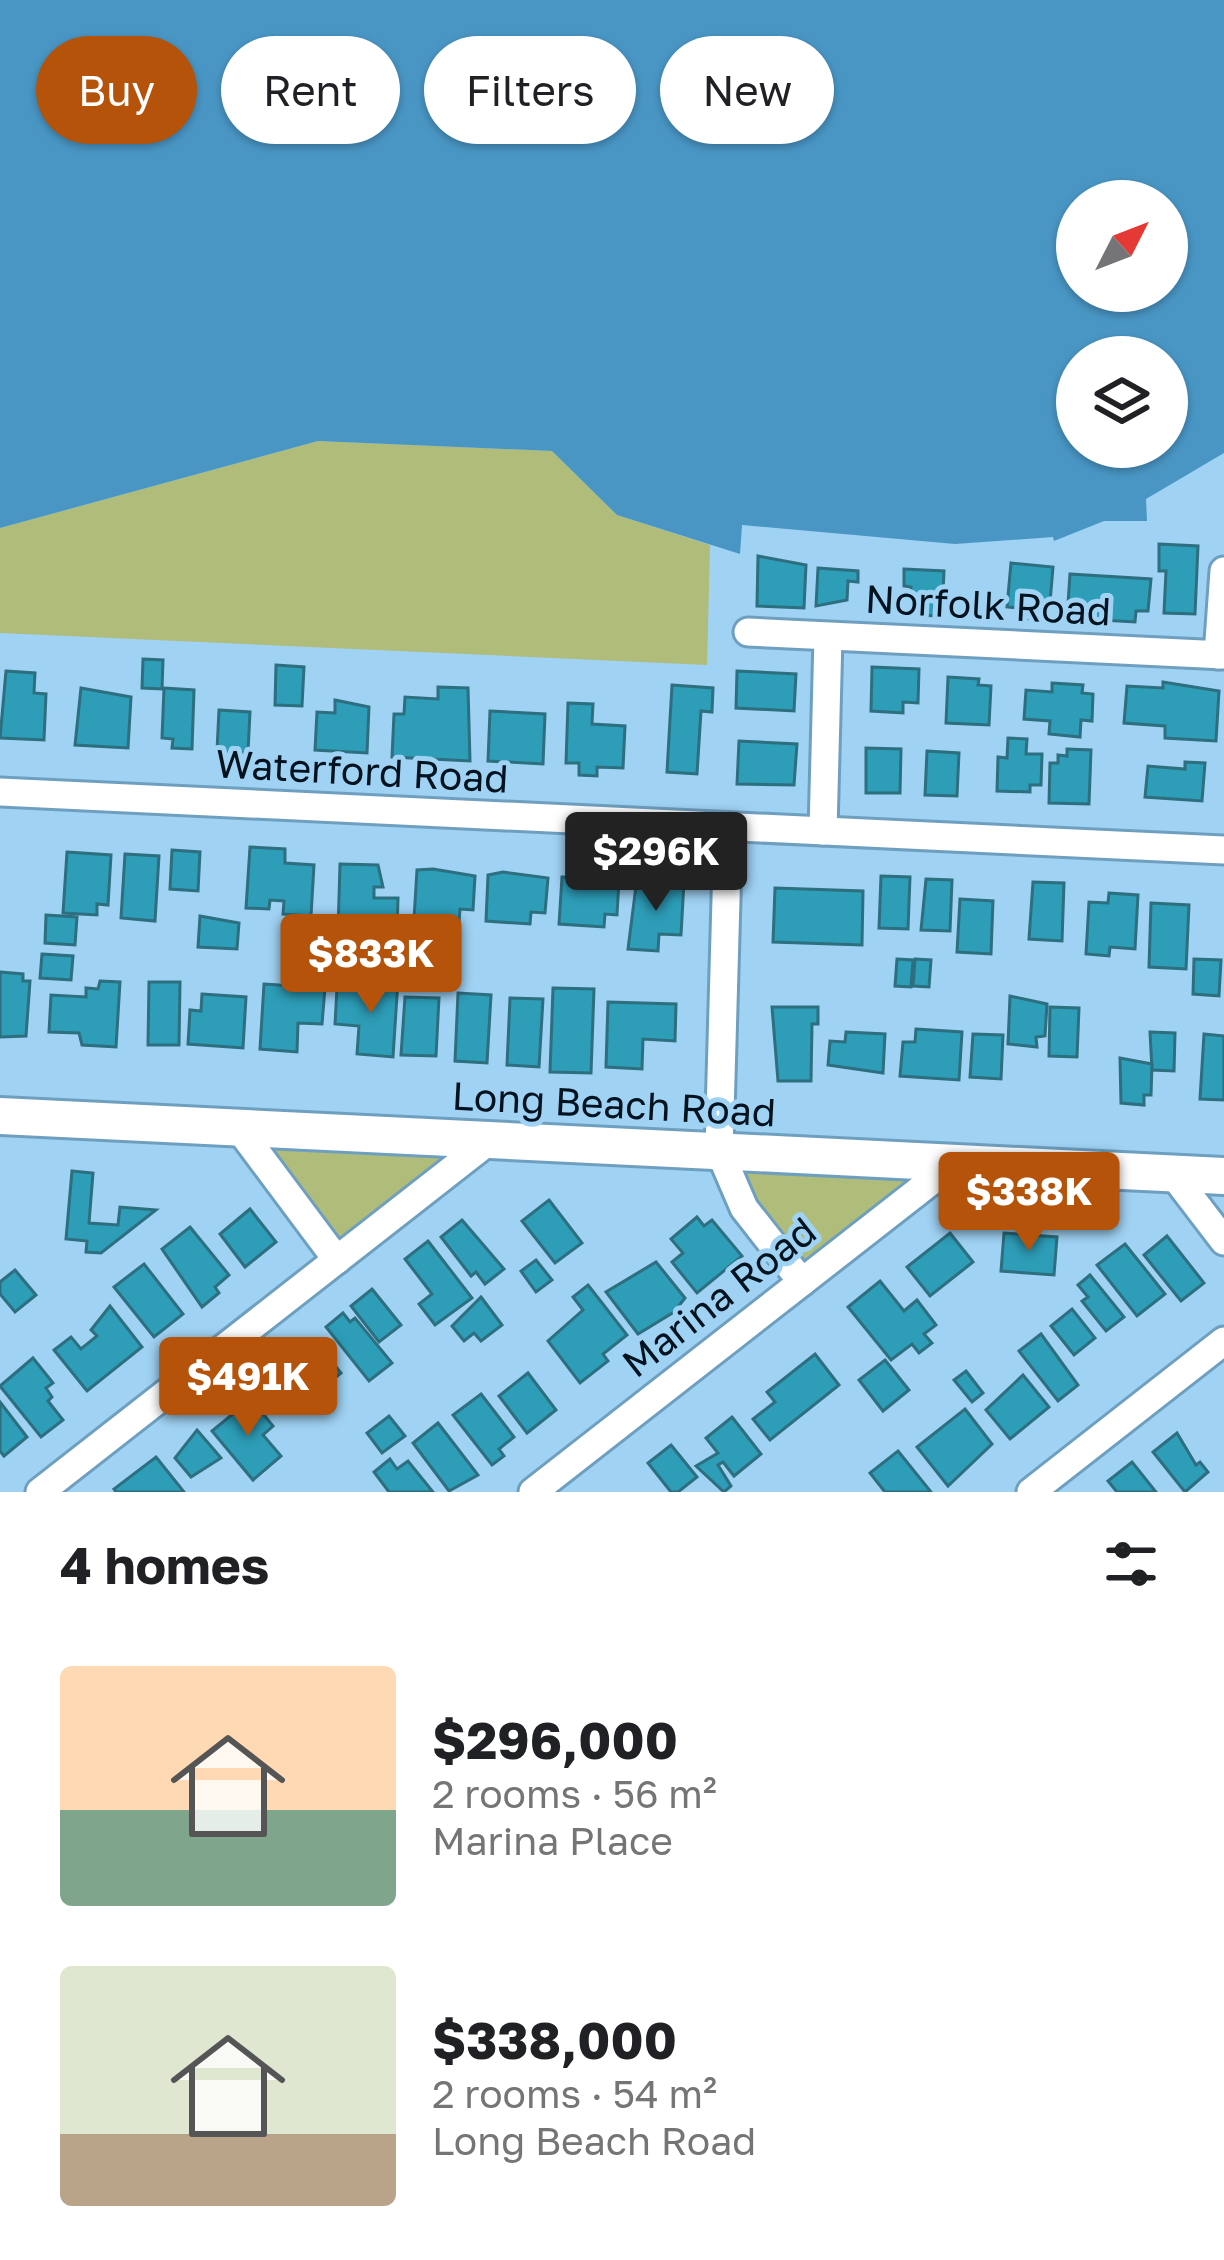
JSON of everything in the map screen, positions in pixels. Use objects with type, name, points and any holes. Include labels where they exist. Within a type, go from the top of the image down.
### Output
[{"type":"main road","name":"Long Beach Road","points":[[9,1124],[237,1126],[1224,1176]]},
{"type":"street","points":[[1221,655],[1224,572]]},
{"type":"street","name":"Norfolk Road","points":[[748,632],[1221,655]]},
{"type":"street","points":[[823,832],[828,637]]},
{"type":"street","name":"Waterford Road","points":[[0,792],[1224,850]]},
{"type":"street","points":[[728,827],[719,1150],[744,1208],[802,1282]]},
{"type":"street","points":[[237,1126],[337,1260]]},
{"type":"street","points":[[40,1492],[490,1140]]},
{"type":"street","name":"Marina Road","points":[[532,1492],[953,1164]]},
{"type":"street","points":[[1172,1173],[1224,1241]]},
{"type":"street","points":[[1031,1492],[1224,1341]]},
{"type":"green space","points":[[318,441],[552,451],[617,515],[710,545],[707,665],[0,633],[0,528]]},
{"type":"green space","points":[[249,1133],[477,1144],[337,1253]]},
{"type":"green space","points":[[733,1161],[926,1172],[805,1270],[752,1202]]},
{"type":"water","points":[[0,0],[1224,0],[1224,453],[1146,499],[1147,521],[1104,521],[1054,541],[1053,537],[955,544],[742,525],[740,554],[617,515],[552,451],[318,441],[0,528]]},
{"type":"building","points":[[1159,544],[1198,546],[1195,614],[1164,613],[1166,571],[1159,571]]},
{"type":"building","points":[[758,556],[806,565],[804,608],[757,606]]},
{"type":"building","points":[[1011,563],[1053,567],[1050,603],[1031,608],[1030,619],[1018,618],[1019,608],[1007,607]]},
{"type":"building","points":[[818,568],[858,571],[858,582],[848,581],[847,600],[816,606]]},
{"type":"building","points":[[904,569],[944,571],[942,616],[910,615],[911,587],[904,586]]},
{"type":"building","points":[[1070,574],[1151,579],[1148,611],[1136,611],[1135,622],[1067,618]]},
{"type":"building","points":[[143,659],[163,660],[162,689],[142,688]]},
{"type":"building","points":[[276,665],[304,667],[302,706],[275,705]]},
{"type":"building","points":[[872,667],[919,669],[918,703],[903,702],[903,713],[871,711]]},
{"type":"building","points":[[6,671],[35,673],[34,693],[46,694],[44,740],[0,738]]},
{"type":"building","points":[[737,671],[796,674],[794,711],[736,708]]},
{"type":"building","points":[[948,677],[979,679],[978,685],[991,686],[989,725],[946,723]]},
{"type":"building","points":[[1163,682],[1219,691],[1216,741],[1165,738],[1165,726],[1124,723],[1127,686],[1163,688]]},
{"type":"building","points":[[1052,683],[1083,685],[1082,693],[1093,694],[1092,721],[1081,720],[1080,737],[1049,734],[1050,721],[1024,719],[1026,690],[1052,692]]},
{"type":"building","points":[[672,685],[713,688],[712,712],[701,711],[697,774],[667,772]]},
{"type":"building","points":[[438,687],[468,688],[470,761],[392,757],[394,714],[404,714],[405,697],[438,699]]},
{"type":"building","points":[[81,688],[131,697],[128,748],[75,745]]},
{"type":"building","points":[[164,688],[194,690],[192,749],[172,748],[173,739],[162,738]]},
{"type":"building","points":[[335,700],[369,707],[367,753],[315,750],[317,712],[335,713]]},
{"type":"building","points":[[568,703],[593,704],[592,724],[625,726],[623,768],[597,767],[597,776],[579,775],[579,763],[566,763]]},
{"type":"building","points":[[219,710],[250,712],[248,752],[227,755],[217,750]]},
{"type":"building","points":[[490,711],[545,714],[543,764],[488,761]]},
{"type":"building","points":[[1008,738],[1027,739],[1026,754],[1042,754],[1041,785],[1030,785],[1030,792],[997,791],[998,757],[1007,758]]},
{"type":"building","points":[[739,741],[797,744],[794,785],[737,784]]},
{"type":"building","points":[[866,748],[901,749],[900,793],[866,793]]},
{"type":"building","points":[[1067,749],[1091,750],[1089,804],[1049,803],[1050,763],[1058,763],[1058,755],[1067,756]]},
{"type":"building","points":[[927,751],[959,753],[957,796],[925,795]]},
{"type":"building","points":[[1185,762],[1205,763],[1202,801],[1145,797],[1148,766],[1185,769]]},
{"type":"building","points":[[250,847],[285,849],[285,863],[314,865],[311,916],[283,914],[284,901],[270,900],[269,909],[246,908]]},
{"type":"building","points":[[172,850],[200,852],[198,891],[170,889]]},
{"type":"building","points":[[67,852],[111,855],[108,905],[97,904],[97,915],[63,913]]},
{"type":"building","points":[[125,854],[159,856],[155,921],[121,918]]},
{"type":"building","points":[[340,864],[378,865],[383,887],[374,887],[374,898],[398,898],[397,933],[338,931]]},
{"type":"building","points":[[417,870],[475,876],[473,910],[460,909],[459,922],[414,919]]},
{"type":"building","points":[[503,872],[548,878],[545,913],[531,912],[530,924],[486,921],[488,875]]},
{"type":"building","points":[[881,876],[910,877],[908,929],[879,928]]},
{"type":"building","points":[[562,877],[619,880],[617,915],[605,914],[604,927],[559,924]]},
{"type":"building","points":[[926,879],[952,880],[950,931],[921,930]]},
{"type":"building","points":[[656,880],[684,882],[681,935],[659,934],[658,951],[628,949],[636,886],[656,887]]},
{"type":"building","points":[[1033,882],[1064,883],[1062,941],[1029,939]]},
{"type":"building","points":[[775,888],[863,891],[862,945],[773,942]]},
{"type":"building","points":[[1109,893],[1138,895],[1135,949],[1110,947],[1109,956],[1086,954],[1089,902],[1108,903]]},
{"type":"building","points":[[960,899],[993,901],[991,954],[957,952]]},
{"type":"building","points":[[1151,903],[1189,905],[1186,969],[1149,967]]},
{"type":"building","points":[[46,915],[77,917],[75,945],[45,943]]},
{"type":"building","points":[[200,916],[239,923],[237,949],[198,947]]},
{"type":"building","points":[[42,954],[73,956],[71,980],[40,978]]},
{"type":"building","points":[[897,959],[913,960],[911,987],[895,986]]},
{"type":"building","points":[[915,959],[931,960],[929,987],[913,986]]},
{"type":"building","points":[[1194,959],[1221,960],[1219,996],[1193,994]]},
{"type":"building","points":[[0,972],[23,974],[23,981],[30,981],[26,1036],[0,1037]]},
{"type":"building","points":[[378,978],[398,980],[393,1057],[357,1054],[359,1026],[335,1024],[337,988],[377,991]]},
{"type":"building","points":[[100,981],[120,982],[116,1047],[82,1045],[79,1033],[49,1032],[51,995],[86,997],[86,988],[98,989]]},
{"type":"building","points":[[149,982],[180,982],[179,1045],[148,1045]]},
{"type":"building","points":[[264,984],[325,988],[322,1024],[298,1023],[297,1052],[260,1049]]},
{"type":"building","points":[[553,988],[594,989],[591,1073],[550,1072]]},
{"type":"building","points":[[458,993],[491,995],[487,1063],[455,1061]]},
{"type":"building","points":[[202,994],[246,997],[243,1048],[188,1044],[190,1010],[201,1011]]},
{"type":"building","points":[[1010,996],[1047,1004],[1045,1036],[1036,1037],[1037,1047],[1008,1044]]},
{"type":"building","points":[[405,997],[439,998],[436,1056],[401,1055]]},
{"type":"building","points":[[510,998],[543,999],[539,1067],[507,1065]]},
{"type":"building","points":[[608,1002],[676,1004],[675,1041],[643,1039],[642,1069],[606,1067]]},
{"type":"building","points":[[772,1007],[818,1007],[818,1024],[812,1024],[811,1081],[778,1081]]},
{"type":"building","points":[[1050,1007],[1079,1008],[1077,1057],[1049,1056]]},
{"type":"building","points":[[916,1029],[962,1032],[959,1080],[900,1076],[903,1042],[915,1042]]},
{"type":"building","points":[[846,1032],[885,1034],[883,1073],[828,1065],[830,1041],[845,1042]]},
{"type":"building","points":[[1150,1032],[1175,1033],[1174,1071],[1152,1070]]},
{"type":"building","points":[[973,1034],[1003,1035],[1001,1079],[970,1077]]},
{"type":"building","points":[[1204,1034],[1224,1036],[1224,1100],[1200,1099]]},
{"type":"building","points":[[1120,1058],[1152,1064],[1151,1095],[1144,1095],[1144,1105],[1121,1103]]},
{"type":"building","points":[[72,1171],[93,1173],[89,1223],[118,1225],[120,1207],[156,1210],[101,1253],[86,1252],[87,1241],[66,1239]]},
{"type":"building","points":[[549,1200],[582,1243],[555,1263],[522,1221]]},
{"type":"building","points":[[250,1209],[276,1242],[245,1267],[220,1234]]},
{"type":"building","points":[[697,1217],[704,1226],[712,1220],[742,1256],[697,1293],[672,1262],[683,1253],[671,1239]]},
{"type":"building","points":[[462,1220],[504,1269],[485,1284],[476,1272],[471,1276],[441,1237]]},
{"type":"building","points":[[190,1227],[229,1275],[215,1287],[219,1293],[202,1307],[162,1249]]},
{"type":"building","points":[[950,1233],[973,1262],[930,1296],[907,1267]]},
{"type":"building","points":[[1004,1233],[1057,1237],[1054,1275],[1001,1271]]},
{"type":"building","points":[[1167,1236],[1204,1283],[1181,1301],[1144,1255]]},
{"type":"building","points":[[428,1241],[472,1298],[435,1325],[419,1304],[432,1294],[405,1259]]},
{"type":"building","points":[[1125,1244],[1165,1294],[1137,1316],[1097,1265]]},
{"type":"building","points":[[536,1260],[552,1280],[536,1292],[521,1271]]},
{"type":"building","points":[[656,1262],[685,1298],[674,1312],[638,1334],[606,1292]]},
{"type":"building","points":[[144,1264],[183,1314],[154,1337],[114,1287]]},
{"type":"building","points":[[15,1270],[36,1295],[15,1312],[0,1294],[0,1282]]},
{"type":"building","points":[[1090,1275],[1124,1317],[1106,1331],[1082,1301],[1088,1297],[1078,1285]]},
{"type":"building","points":[[880,1281],[904,1311],[917,1300],[936,1325],[924,1334],[932,1343],[919,1353],[912,1344],[891,1360],[848,1307]]},
{"type":"building","points":[[588,1285],[627,1335],[603,1354],[608,1361],[580,1383],[548,1341],[583,1310],[573,1297]]},
{"type":"building","points":[[372,1289],[401,1325],[379,1342],[351,1306]]},
{"type":"building","points":[[481,1297],[502,1325],[481,1341],[474,1333],[464,1341],[452,1326]]},
{"type":"building","points":[[110,1306],[142,1347],[87,1391],[54,1350],[71,1337],[81,1349],[97,1336],[91,1330]]},
{"type":"building","points":[[1072,1309],[1095,1338],[1074,1355],[1051,1326]]},
{"type":"building","points":[[343,1313],[350,1322],[355,1318],[392,1363],[369,1381],[326,1327]]},
{"type":"building","points":[[1041,1334],[1078,1385],[1058,1401],[1019,1351]]},
{"type":"building","points":[[316,1342],[341,1373],[296,1410],[271,1379],[292,1354],[296,1358]]},
{"type":"building","points":[[815,1354],[839,1385],[770,1440],[753,1419],[775,1402],[767,1392]]},
{"type":"building","points":[[33,1358],[53,1383],[46,1388],[52,1397],[48,1401],[63,1420],[41,1437],[0,1386]]},
{"type":"building","points":[[885,1360],[909,1390],[883,1411],[859,1380]]},
{"type":"building","points":[[966,1371],[983,1393],[972,1402],[954,1380]]},
{"type":"building","points":[[528,1373],[556,1410],[527,1433],[499,1396]]},
{"type":"building","points":[[1023,1375],[1049,1407],[1010,1439],[986,1410]]},
{"type":"building","points":[[481,1394],[514,1437],[499,1449],[504,1456],[492,1465],[453,1415]]},
{"type":"building","points":[[251,1399],[273,1426],[263,1435],[281,1456],[253,1480],[212,1431]]},
{"type":"building","points":[[0,1402],[27,1437],[4,1456],[0,1451]]},
{"type":"building","points":[[965,1409],[992,1444],[948,1486],[917,1447]]},
{"type":"building","points":[[389,1416],[405,1436],[382,1453],[367,1433]]},
{"type":"building","points":[[732,1417],[761,1454],[734,1476],[723,1462],[718,1465],[731,1486],[724,1492],[696,1466],[718,1453],[706,1438]]},
{"type":"building","points":[[438,1423],[478,1475],[449,1491],[413,1443]]},
{"type":"building","points":[[197,1430],[221,1458],[191,1477],[175,1458]]},
{"type":"building","points":[[1177,1433],[1196,1465],[1200,1462],[1208,1472],[1185,1492],[1153,1452]]},
{"type":"building","points":[[671,1445],[697,1477],[678,1492],[671,1492],[648,1463]]},
{"type":"building","points":[[898,1451],[931,1492],[885,1492],[870,1473]]},
{"type":"building","points":[[156,1457],[184,1492],[116,1492],[114,1489]]},
{"type":"building","points":[[390,1459],[397,1469],[408,1461],[433,1492],[389,1492],[374,1472]]},
{"type":"building","points":[[1132,1462],[1156,1492],[1117,1492],[1108,1481]]}]
